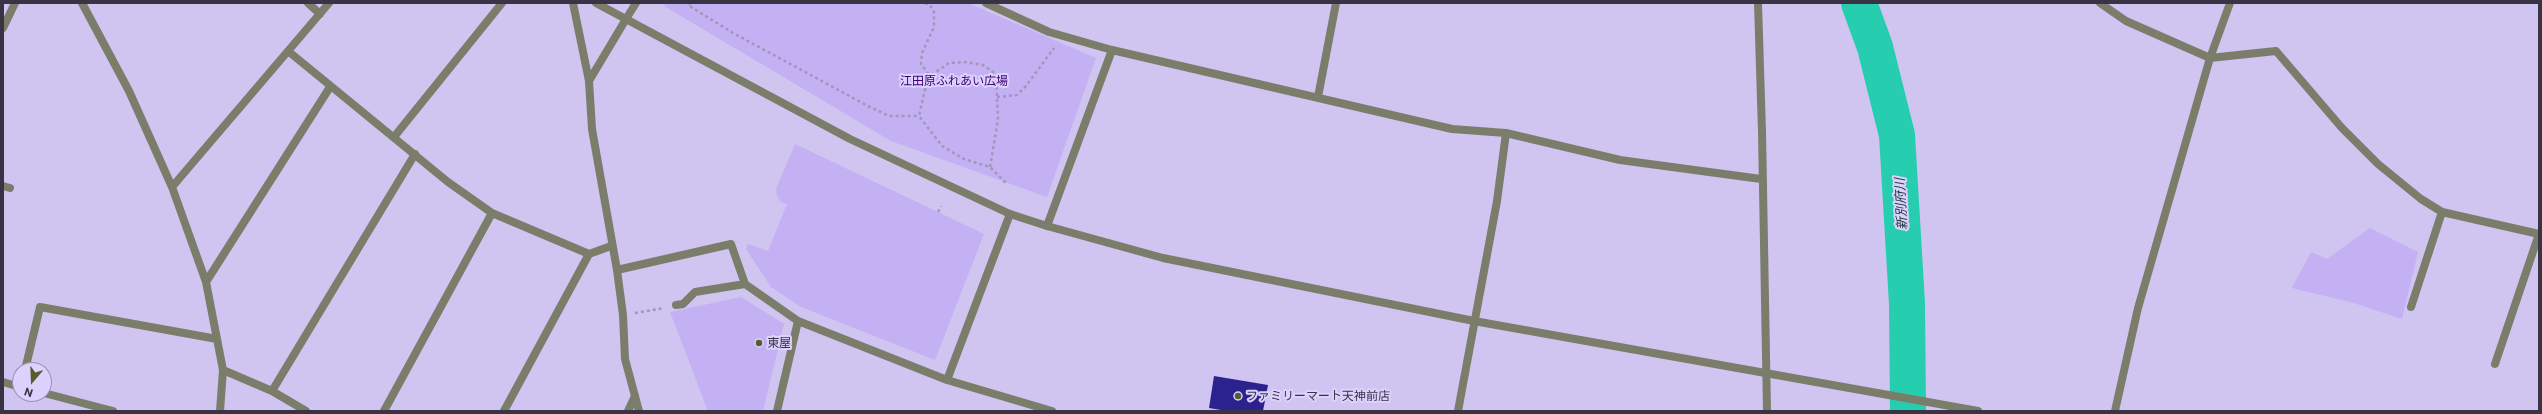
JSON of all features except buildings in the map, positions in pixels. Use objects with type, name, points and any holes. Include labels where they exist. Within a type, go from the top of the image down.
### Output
[{"type":"street","points":[[3,28],[15,3]]},
{"type":"street","points":[[82,3],[129,91],[172,187],[206,282],[223,370],[220,411]]},
{"type":"street","points":[[308,3],[320,14]]},
{"type":"street","points":[[172,187],[329,3]]},
{"type":"street","points":[[394,137],[502,3]]},
{"type":"street","points":[[573,3],[589,81],[592,129],[611,246],[617,270],[623,315],[625,359],[639,411]]},
{"type":"street","points":[[596,3],[850,138],[1010,214],[1047,226],[1163,258],[1474,321],[1767,372],[1806,381],[1956,409],[1978,411]]},
{"type":"street","points":[[589,81],[636,3]]},
{"type":"street","points":[[986,3],[1049,32],[1112,50],[1318,98],[1452,128],[1506,133],[1620,160],[1762,179]]},
{"type":"street","points":[[1318,98],[1336,3]]},
{"type":"street","points":[[1758,3],[1767,411]]},
{"type":"street","points":[[2100,3],[2126,21],[2210,58],[2276,51],[2342,128],[2378,164],[2421,199],[2442,212],[2539,234],[2495,364]]},
{"type":"street","points":[[2115,411],[2138,308],[2210,58],[2230,3]]},
{"type":"street","points":[[1047,226],[1112,50]]},
{"type":"street","points":[[288,51],[330,87],[448,182],[492,213],[589,254]]},
{"type":"street","points":[[206,282],[330,87]]},
{"type":"street","points":[[1458,411],[1497,201],[1506,133]]},
{"type":"street","points":[[272,391],[415,154]]},
{"type":"street","points":[[2411,307],[2442,212]]},
{"type":"street","points":[[384,411],[492,213]]},
{"type":"street","points":[[947,380],[1010,214]]},
{"type":"street","points":[[617,270],[731,244],[745,284],[798,321],[947,380],[1052,411]]},
{"type":"street","points":[[504,411],[589,254],[611,246]]},
{"type":"street","points":[[676,305],[683,304],[695,292],[745,284]]},
{"type":"street","points":[[27,362],[40,307],[217,339]]},
{"type":"street","points":[[777,411],[798,321]]},
{"type":"street","points":[[223,370],[272,391],[306,411]]},
{"type":"street","points":[[52,395],[113,411]]},
{"type":"street","points":[[628,411],[635,396]]},
{"type":"path","points":[[691,3],[688,5],[733,33],[868,106],[889,116],[919,116]]},
{"type":"path","points":[[925,3],[931,4],[934,12],[934,27],[922,53],[921,64],[930,76]]},
{"type":"path","points":[[997,97],[1016,95],[1026,86],[1058,42]]},
{"type":"path","points":[[990,168],[997,128],[996,74],[983,65],[966,62],[949,63],[930,76],[921,101],[919,116],[942,146],[964,159],[990,168],[1006,183]]},
{"type":"path","points":[[938,212],[941,206]]},
{"type":"path","points":[[623,315],[676,305]]},
{"type":"green space","name":"江田原ふれあい広場","points":[[666,3],[968,3],[1096,58],[1047,197],[891,141],[664,6]]},
{"type":"green space","points":[[795,144],[984,234],[935,360],[801,307],[771,287],[746,249],[748,244],[768,251],[787,204],[781,202],[777,196],[776,189]]},
{"type":"green space","points":[[2370,228],[2418,252],[2402,319],[2354,303],[2292,288],[2311,252],[2327,259]]},
{"type":"green space","points":[[741,297],[784,324],[763,411],[708,411],[670,312]]},
{"type":"waterway","name":"新別府川","points":[[1859,3],[1875,47],[1897,135],[1907,304],[1908,411]]},
{"type":"place","name":"東屋","points":[[759,343]]},
{"type":"place","name":"ファミリーマート天神前店","points":[[1238,396]]}]
